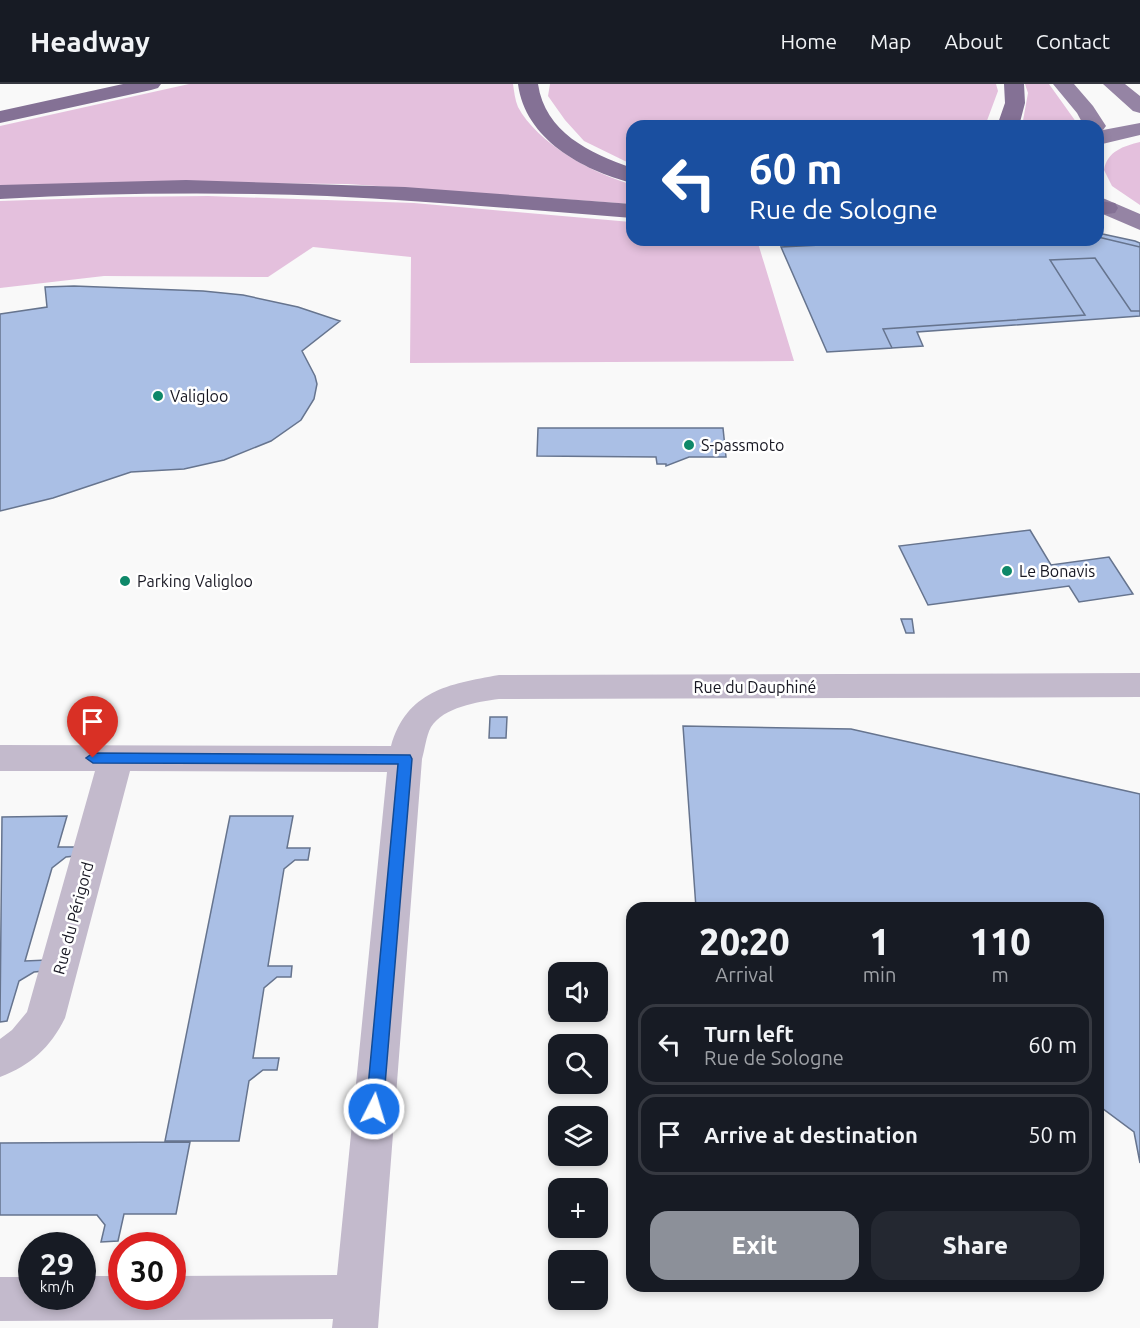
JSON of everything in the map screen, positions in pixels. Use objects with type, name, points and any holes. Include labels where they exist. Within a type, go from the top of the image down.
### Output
[{"type":"highway","points":[[0,101],[75,84]]},
{"type":"highway","points":[[0,117],[151,84]]},
{"type":"highway","points":[[528,84],[532,105],[554,134],[586,157],[626,174]]},
{"type":"highway","points":[[1010,120],[1013,112],[1014,84]]},
{"type":"highway","points":[[0,192],[154,187],[302,188],[462,197],[626,211]]},
{"type":"main road","points":[[1063,84],[1086,110],[1092,120]]},
{"type":"main road","points":[[1113,84],[1140,107]]},
{"type":"main road","points":[[1104,137],[1140,129]]},
{"type":"main road","points":[[1104,207],[1140,223]]},
{"type":"street","name":"Rue du Dauphiné","points":[[356,1312],[405,759],[414,728],[433,708],[471,693],[500,687],[1140,685]]},
{"type":"street","points":[[0,758],[405,759]]},
{"type":"street","name":"Rue du Périgord","points":[[0,1059],[23,1045],[36,1032],[45,1018],[116,758]]},
{"type":"street","points":[[0,1299],[356,1312]]},
{"type":"shaded area","points":[[189,84],[513,84],[518,107],[538,133],[552,145],[584,165],[626,182],[626,204],[348,184],[127,182],[0,187],[0,126]]},
{"type":"shaded area","points":[[550,84],[996,84],[998,91],[987,120],[626,120],[626,162],[584,141],[548,96]]},
{"type":"shaded area","points":[[1025,84],[1049,84],[1075,120],[1023,120],[1028,93]]},
{"type":"shaded area","points":[[1140,142],[1140,205],[1112,186],[1104,170],[1109,158],[1117,150]]},
{"type":"shaded area","points":[[208,196],[414,203],[626,222],[626,246],[759,246],[794,361],[410,363],[411,257],[313,247],[268,277],[104,276],[0,288],[0,201]]},
{"type":"building","points":[[1104,234],[1135,241],[1140,243],[1140,247],[1104,238]]},
{"type":"building","points":[[1104,238],[1140,247],[1140,311],[1131,311],[1095,258],[1050,260],[1085,315],[883,329],[892,348],[827,352],[781,247],[1104,246]]},
{"type":"building","points":[[1095,258],[1131,311],[1140,311],[1140,316],[917,332],[923,346],[892,348],[883,329],[1085,315],[1050,260]]},
{"type":"building","name":"Valigloo","points":[[45,287],[203,291],[243,295],[298,307],[340,321],[302,351],[317,384],[314,399],[301,420],[271,441],[224,460],[184,469],[131,472],[53,498],[0,511],[0,314],[47,307]]},
{"type":"building","points":[[538,428],[723,428],[726,457],[689,457],[666,466],[666,464],[657,464],[656,457],[537,456]]},
{"type":"building","points":[[1030,530],[1051,565],[1109,557],[1133,594],[1079,602],[1069,586],[928,605],[899,546]]},
{"type":"building","points":[[901,619],[912,619],[914,633],[906,633]]},
{"type":"building","points":[[490,717],[507,717],[506,738],[489,738]]},
{"type":"building","points":[[683,726],[851,729],[1140,794],[1140,1163],[1134,1132],[1104,1110],[1104,902],[696,902]]},
{"type":"building","points":[[67,816],[58,847],[78,847],[75,856],[66,857],[52,868],[25,961],[47,960],[44,971],[34,972],[19,981],[7,1021],[0,1022],[2,817]]},
{"type":"building","points":[[230,816],[293,816],[287,848],[310,848],[308,860],[295,860],[284,869],[268,966],[292,966],[291,977],[277,977],[264,988],[253,1058],[279,1058],[277,1070],[263,1070],[249,1081],[239,1141],[165,1141]]},
{"type":"building","points":[[190,1142],[176,1214],[124,1214],[120,1232],[108,1232],[108,1242],[101,1242],[105,1225],[97,1215],[0,1215],[0,1143]]},
{"type":"place","name":"Valigloo","points":[[158,396]]},
{"type":"place","name":"S-passmoto","points":[[689,445]]},
{"type":"place","name":"Le Bonavis","points":[[1007,571]]},
{"type":"place","name":"Parking Valigloo","points":[[125,581]]},
{"type":"route","points":[[93,758],[405,759],[374,1109]]}]
